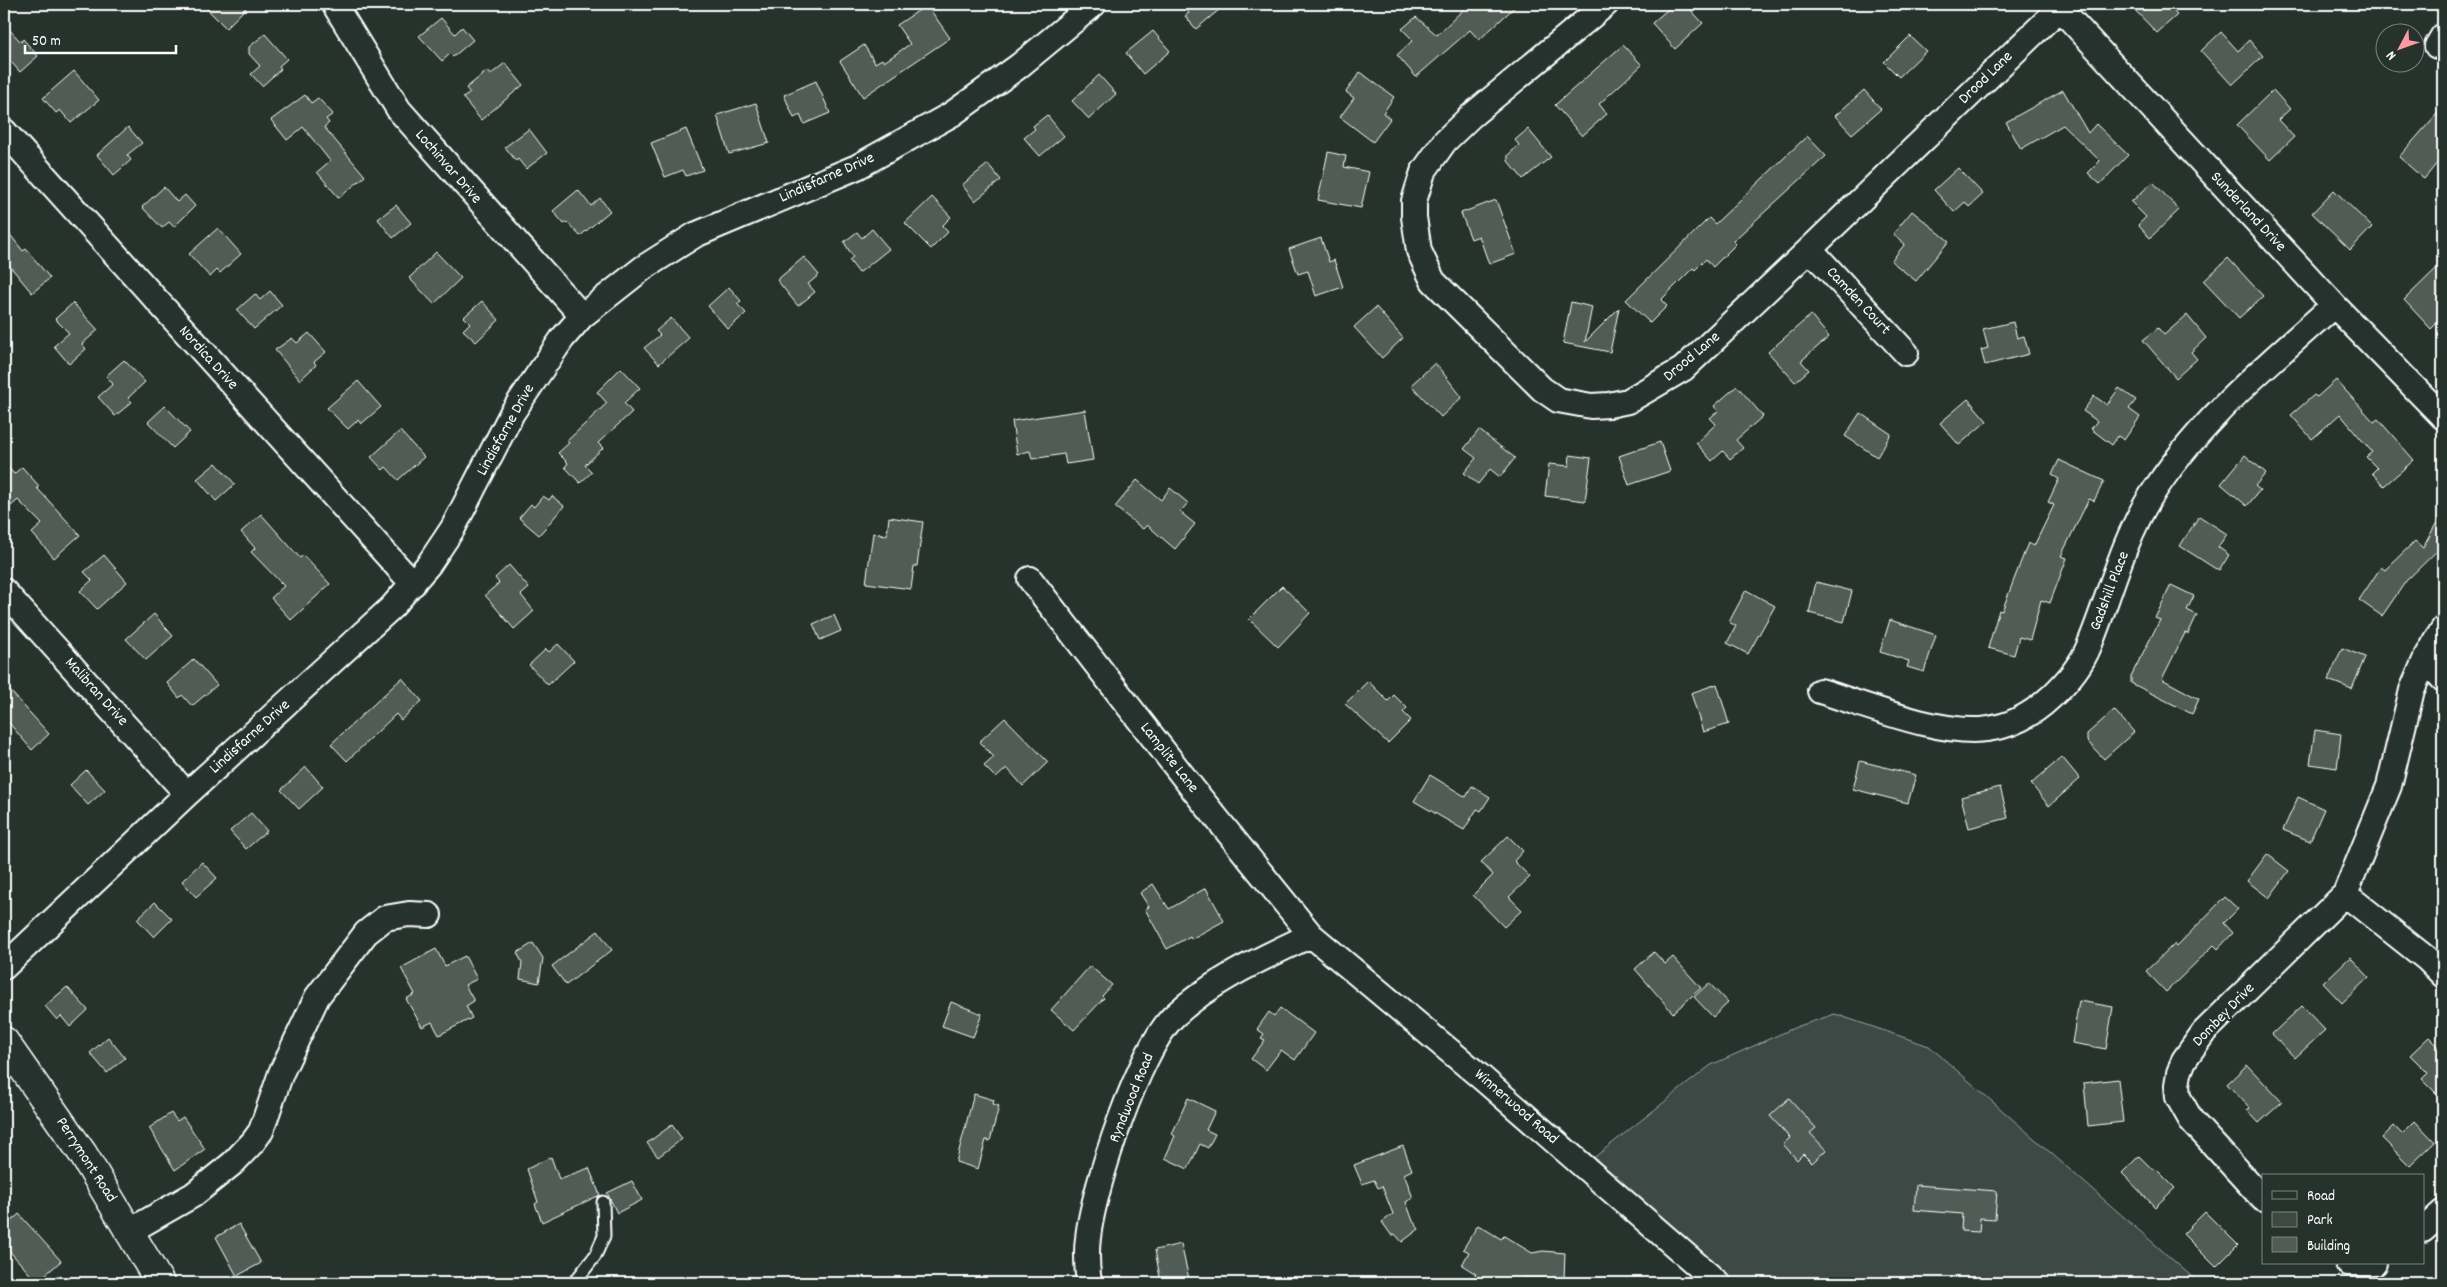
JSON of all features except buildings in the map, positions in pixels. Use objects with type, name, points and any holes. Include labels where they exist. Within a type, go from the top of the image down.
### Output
[{"type":"street","name":"Lochinvar Drive","points":[[334,4],[386,91],[405,117],[582,316]]},
{"type":"street","name":"Lindisfarne Drive","points":[[4,967],[188,794],[392,608],[413,584],[453,528],[512,413],[562,339],[582,316],[643,268],[694,235],[857,167],[952,114],[1019,66],[1094,4]]},
{"type":"street","name":"Drood Lane","points":[[1606,4],[1471,116],[1431,158],[1423,172],[1418,188],[1414,217],[1418,251],[1433,281],[1542,389],[1558,400],[1591,406],[1628,402],[1683,369],[1810,249],[2060,5]]},
{"type":"street","name":"Sunderland Drive","points":[[2060,5],[2334,305],[2443,417]]},
{"type":"street","name":"Nordica Drive","points":[[4,131],[413,584]]},
{"type":"street","name":"Camden Court","points":[[1810,249],[1906,353]]},
{"type":"street","name":"Gadshill Place","points":[[1820,691],[1913,720],[1971,730],[2001,726],[2033,712],[2064,685],[2076,670],[2088,648],[2136,526],[2149,500],[2169,471],[2210,419],[2334,305]]},
{"type":"street","name":"Lamplite Lane","points":[[1030,579],[1193,789],[1311,935]]},
{"type":"street","name":"Malibran Drive","points":[[4,591],[188,794]]},
{"type":"street","name":"Dombey Drive","points":[[2262,1198],[2191,1120],[2178,1097],[2176,1085],[2178,1073],[2184,1060],[2204,1032],[2345,894],[2389,786],[2412,690],[2425,660],[2443,629]]},
{"type":"street","points":[[2425,660],[2443,680]]},
{"type":"street","points":[[2345,894],[2427,959],[2443,975]]},
{"type":"street","points":[[130,1231],[192,1195],[233,1163],[253,1142],[260,1131],[281,1073],[317,997],[366,933],[385,918],[408,914],[429,915]]},
{"type":"street","name":"Ryndwood Road","points":[[1089,1283],[1086,1267],[1088,1237],[1100,1181],[1141,1068],[1156,1040],[1173,1018],[1191,1002],[1243,969],[1311,935]]},
{"type":"street","name":"Winnerwood Road","points":[[1311,935],[1475,1072],[1718,1283]]},
{"type":"street","name":"Perrymont Road","points":[[4,1041],[71,1135],[160,1283]]},
{"type":"street","points":[[2424,1229],[2443,1212]]},
{"type":"lane","points":[[574,1283],[595,1256],[604,1236],[603,1202]]},
{"type":"green space","points":[[1835,1014],[1929,1046],[2199,1283],[1733,1283],[1591,1160],[1711,1065],[1796,1027]]}]
